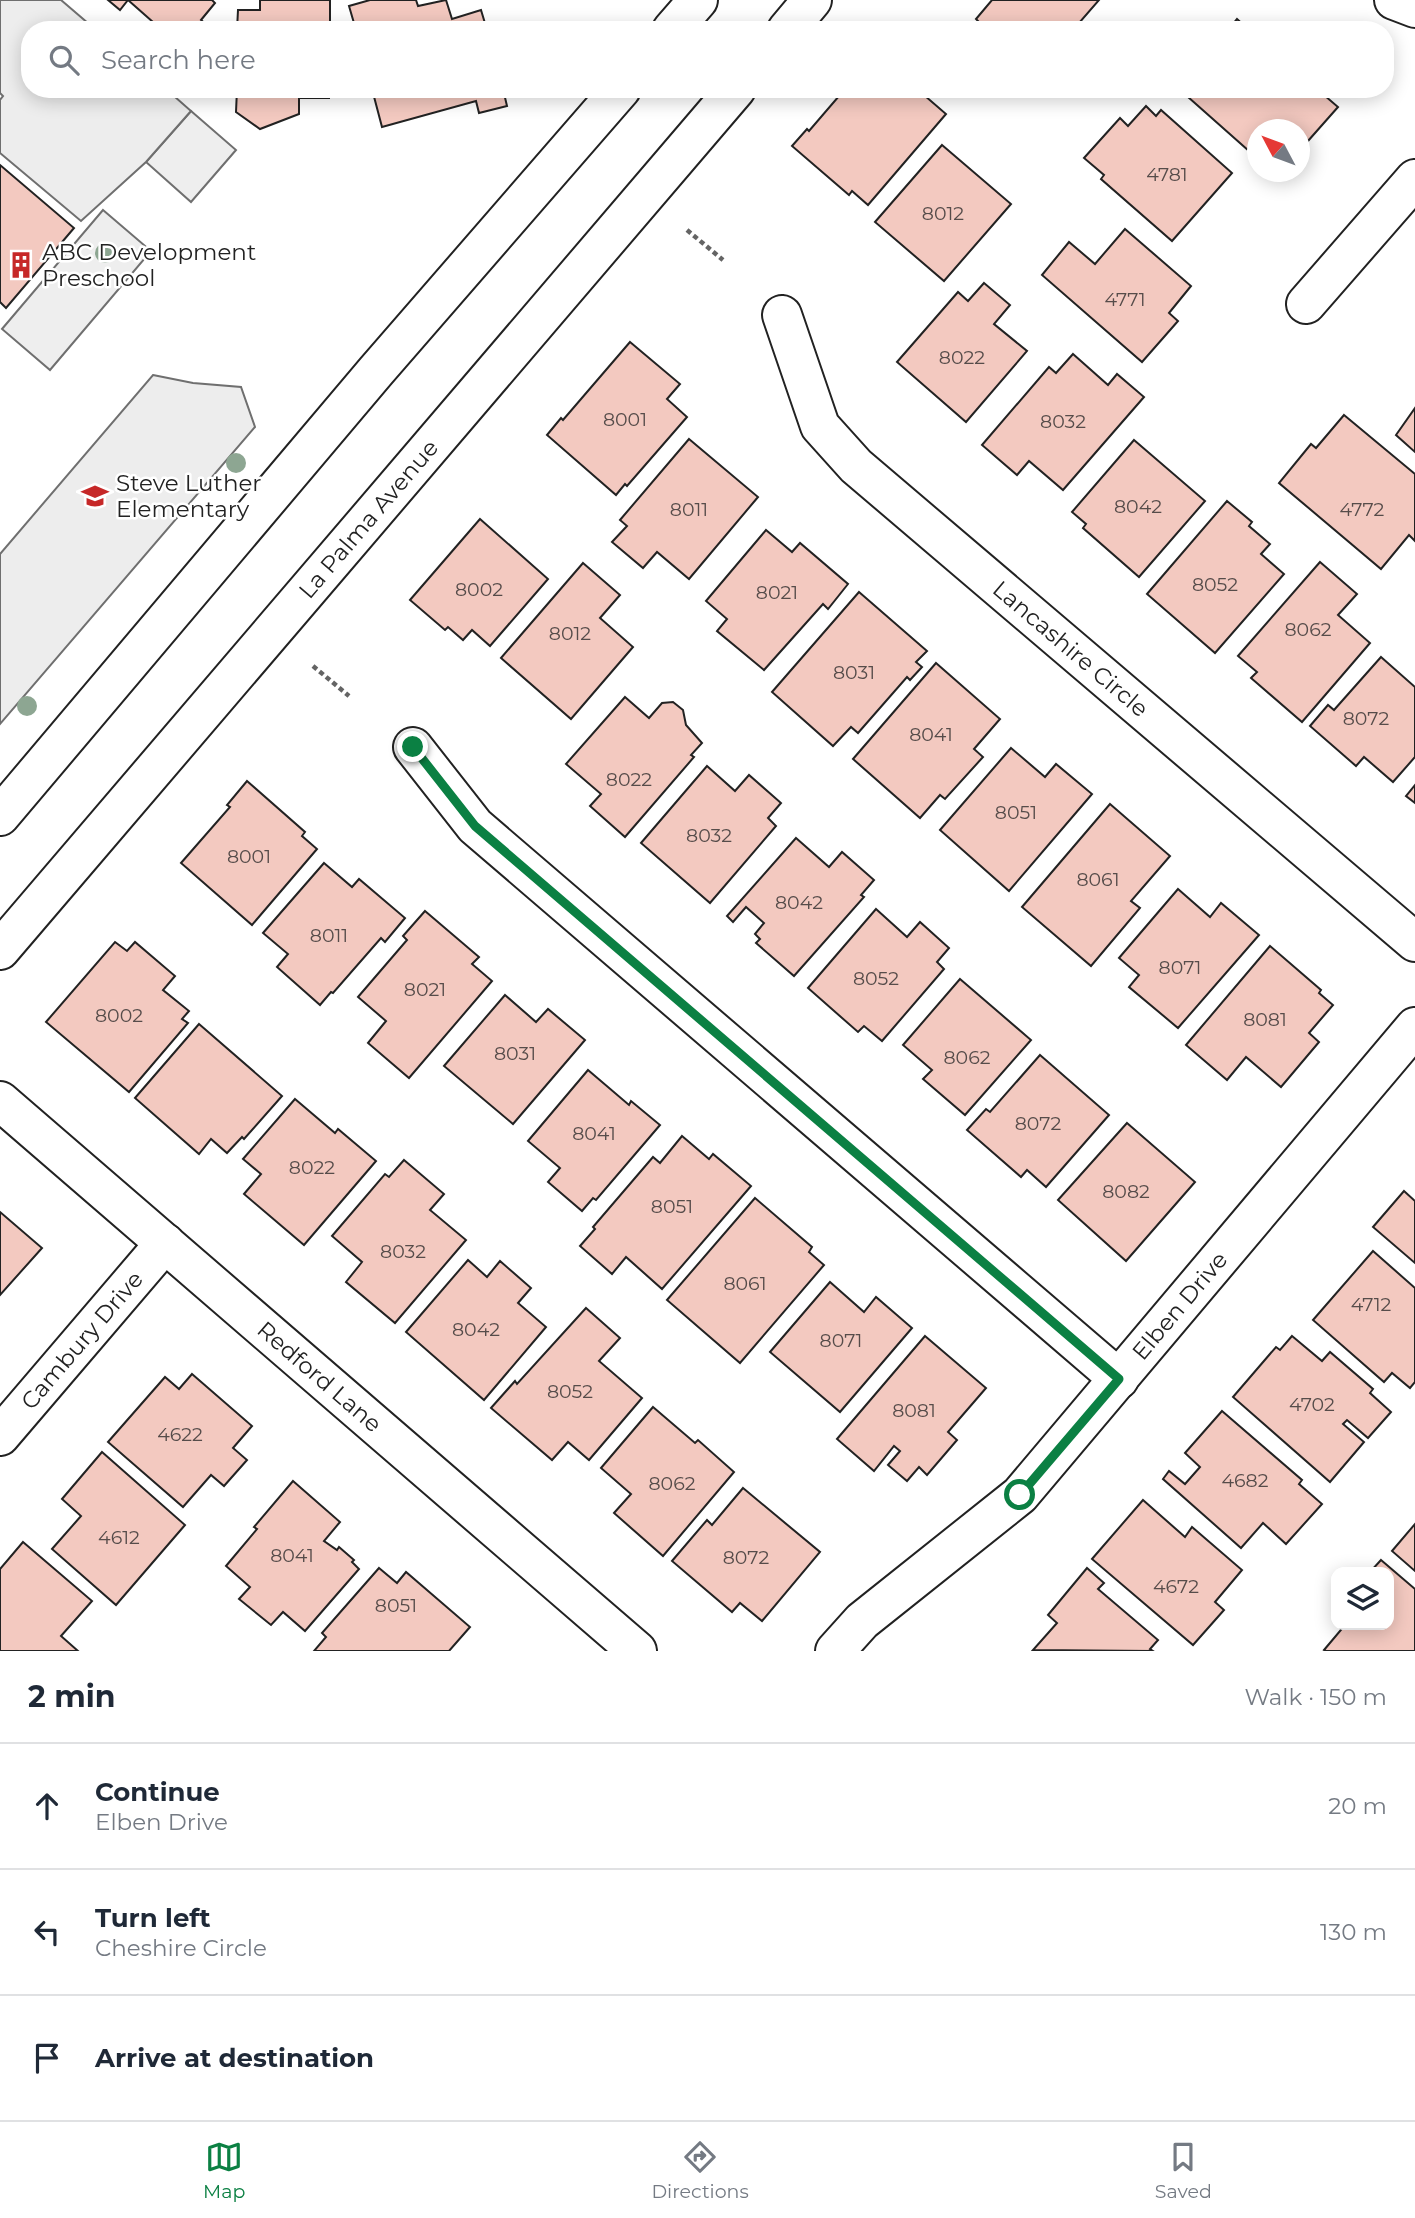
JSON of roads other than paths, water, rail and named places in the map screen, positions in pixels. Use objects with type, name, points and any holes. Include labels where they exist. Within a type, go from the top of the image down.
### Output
[{"type":"street","points":[[680,21],[698,0]]},
{"type":"street","points":[[795,21],[813,0]]},
{"type":"street","points":[[1394,0],[1415,8]]},
{"type":"street","points":[[0,816],[376,371],[613,98]]},
{"type":"street","name":"La Palma Avenue","points":[[0,950],[728,98]]},
{"type":"street","points":[[1306,304],[1415,179]]},
{"type":"street","name":"Lancashire Circle","points":[[782,315],[820,426],[856,466],[1415,942]]},
{"type":"street","points":[[413,747],[475,826],[1119,1379]]},
{"type":"street","name":"Elben Drive","points":[[835,1651],[862,1621],[1020,1495],[1415,1027]]},
{"type":"street","name":"Redford Lane","points":[[0,1101],[637,1651]]},
{"type":"street","name":"Cambury Drive","points":[[0,1436],[165,1243]]},
{"type":"place","name":"ABC Development Preschool","points":[[21,265]]},
{"type":"place","name":"Steve Luther Elementary","points":[[95,496]]}]
